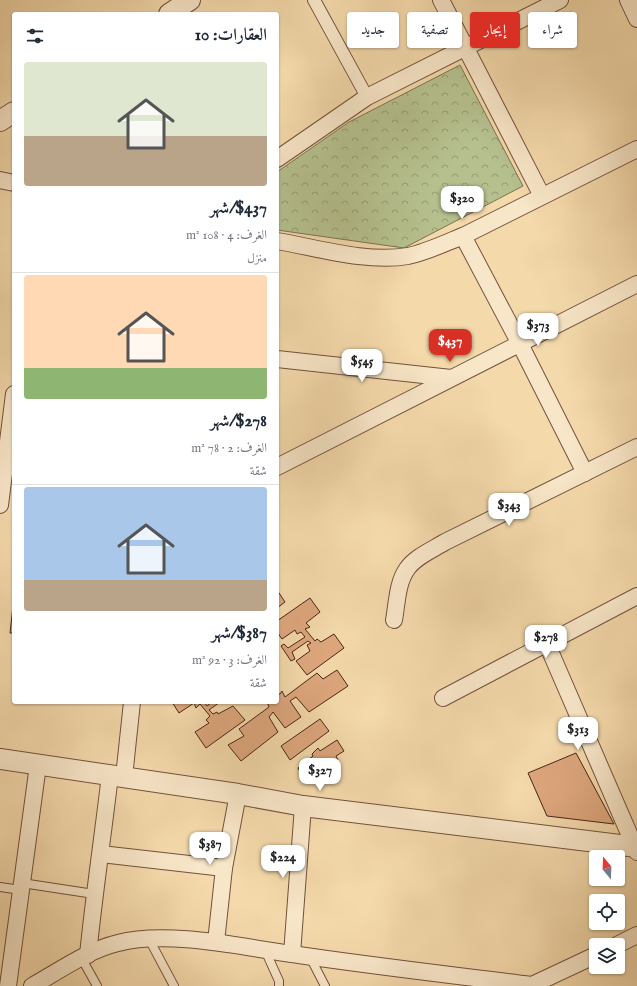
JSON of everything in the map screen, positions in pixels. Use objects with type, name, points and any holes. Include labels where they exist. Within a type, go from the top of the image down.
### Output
[{"type":"street","points":[[172,12],[190,0]]},
{"type":"street","points":[[314,0],[367,97]]},
{"type":"street","points":[[441,0],[464,48],[542,196]]},
{"type":"street","points":[[279,158],[367,97],[560,0]]},
{"type":"street","points":[[628,0],[637,19]]},
{"type":"street","points":[[0,121],[12,113]]},
{"type":"street","points":[[279,241],[363,256],[389,258],[409,256],[463,236],[637,149]]},
{"type":"street","points":[[0,180],[12,183]]},
{"type":"street","points":[[463,236],[520,344],[585,473]]},
{"type":"street","points":[[279,466],[637,284]]},
{"type":"street","points":[[279,359],[451,378]]},
{"type":"street","points":[[0,505],[12,409]]},
{"type":"street","points":[[394,620],[400,582],[407,568],[419,558],[445,542],[637,447]]},
{"type":"street","points":[[443,698],[637,596]]},
{"type":"street","points":[[546,644],[636,849]]},
{"type":"street","points":[[85,957],[101,854],[132,704]]},
{"type":"street","points":[[0,759],[238,794],[302,806],[636,849]]},
{"type":"street","points":[[8,986],[38,765]]},
{"type":"street","points":[[216,942],[224,868],[238,794]]},
{"type":"street","points":[[292,954],[302,806]]},
{"type":"street","points":[[101,854],[224,868]]},
{"type":"street","points":[[625,941],[637,935]]},
{"type":"street","points":[[32,986],[85,957],[118,943],[149,939],[216,942],[292,954],[531,986],[589,958]]},
{"type":"lane","points":[[0,887],[21,886],[94,894]]},
{"type":"lane","points":[[149,939],[174,986]]},
{"type":"lane","points":[[265,950],[279,981],[279,986]]},
{"type":"lane","points":[[310,956],[325,986]]},
{"type":"lane","points":[[85,957],[97,986]]},
{"type":"green space","points":[[460,65],[523,186],[404,248],[279,230],[279,171],[349,122]]},
{"type":"building","points":[[279,593],[285,602],[279,606]]},
{"type":"building","points":[[310,598],[320,612],[306,623],[310,627],[305,629],[315,641],[317,639],[321,642],[334,634],[344,648],[307,675],[296,661],[310,651],[307,645],[311,643],[308,641],[292,652],[295,659],[291,661],[281,646],[284,644],[288,648],[305,637],[301,632],[297,634],[295,630],[282,639],[279,635],[279,620]]},
{"type":"building","points":[[12,615],[12,633],[10,633]]},
{"type":"building","points":[[337,670],[348,686],[309,712],[296,697],[290,701],[301,717],[285,728],[273,712],[269,717],[278,732],[241,761],[228,745],[244,736],[239,729],[269,707],[268,704],[279,704],[279,694],[282,691],[285,697],[317,673],[323,679]]},
{"type":"building","points":[[173,704],[192,704],[179,713]]},
{"type":"building","points":[[194,704],[200,704],[196,708]]},
{"type":"building","points":[[200,704],[206,704],[207,706],[210,704],[217,704],[209,710],[213,714],[217,712],[218,714],[233,706],[245,720],[206,748],[195,732],[209,723],[206,720],[210,716]]},
{"type":"building","points":[[320,719],[329,731],[290,760],[281,746]]},
{"type":"building","points":[[337,740],[344,751],[336,756],[339,762],[316,779],[312,772],[303,777],[298,768],[313,756],[312,754],[318,748],[320,751]]},
{"type":"building","points":[[576,753],[614,824],[547,816],[528,773]]}]
